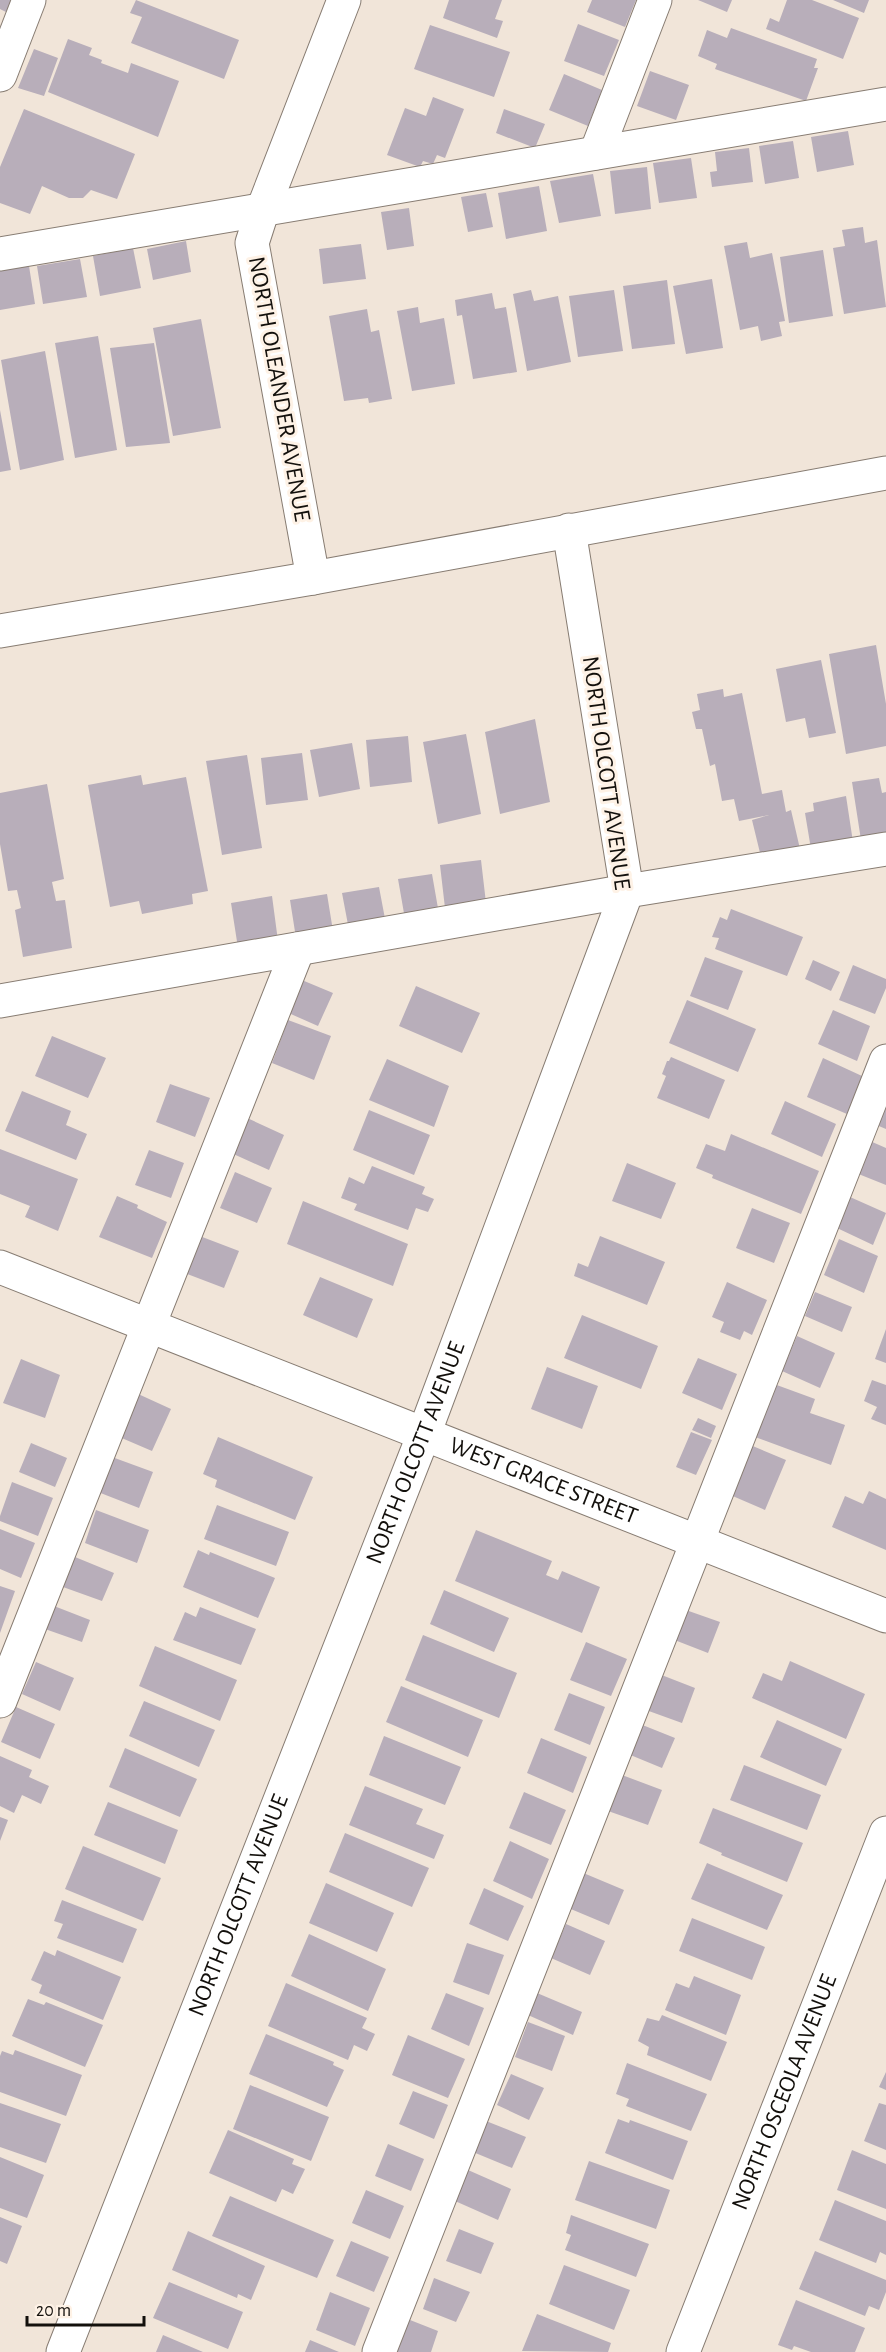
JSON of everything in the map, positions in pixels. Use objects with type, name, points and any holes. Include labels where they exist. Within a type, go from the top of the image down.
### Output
[{"type":"street","points":[[0,75],[29,0]]},
{"type":"street","name":"NORTH OLEANDER AVENUE","points":[[313,578],[252,243],[344,0]]},
{"type":"street","points":[[596,153],[655,0]]},
{"type":"street","points":[[0,254],[886,104]]},
{"type":"street","points":[[0,631],[313,578],[886,473]]},
{"type":"street","name":"NORTH OLCOTT AVENUE","points":[[63,2352],[424,1434],[627,891],[568,530]]},
{"type":"street","points":[[0,1001],[627,891],[886,849]]},
{"type":"street","points":[[0,1701],[298,949]]},
{"type":"street","points":[[379,2352],[886,1061]]},
{"type":"street","name":"WEST GRACE STREET","points":[[0,1267],[886,1616]]},
{"type":"street","name":"NORTH OSCEOLA AVENUE","points":[[683,2352],[886,1833]]},
{"type":"building","points":[[0,0],[12,0],[6,12],[0,9]]},
{"type":"building","points":[[136,0],[239,40],[224,79],[131,43],[142,17],[130,13]]},
{"type":"building","points":[[449,0],[502,0],[495,19],[503,21],[497,38],[443,18]]},
{"type":"building","points":[[592,0],[636,0],[625,27],[587,12]]},
{"type":"building","points":[[698,0],[732,0],[727,12]]},
{"type":"building","points":[[787,0],[812,0],[859,18],[843,59],[766,29],[770,18],[779,22]]},
{"type":"building","points":[[833,0],[869,0],[864,13]]},
{"type":"building","points":[[578,24],[619,40],[604,76],[564,61]]},
{"type":"building","points":[[430,25],[510,52],[494,97],[414,69]]},
{"type":"building","points":[[731,28],[817,59],[814,68],[818,68],[806,101],[715,69],[717,64],[698,56],[707,30],[727,38]]},
{"type":"building","points":[[68,39],[92,48],[89,55],[102,60],[101,63],[128,73],[131,63],[179,81],[158,137],[48,92]]},
{"type":"building","points":[[34,49],[58,58],[44,96],[18,88]]},
{"type":"building","points":[[650,71],[689,85],[676,120],[637,106]]},
{"type":"building","points":[[564,74],[602,90],[588,126],[549,110]]},
{"type":"building","points":[[433,97],[464,109],[445,158],[437,155],[433,164],[423,161],[420,167],[387,155],[405,108],[426,116]]},
{"type":"building","points":[[24,109],[135,154],[117,199],[91,190],[83,198],[69,198],[42,186],[30,214],[0,203],[0,167]]},
{"type":"building","points":[[504,109],[545,124],[535,148],[496,133]]},
{"type":"building","points":[[848,131],[854,165],[817,172],[811,137]]},
{"type":"building","points":[[793,141],[799,178],[765,184],[759,146]]},
{"type":"building","points":[[749,148],[753,182],[712,187],[710,172],[717,171],[715,152]]},
{"type":"building","points":[[691,158],[697,198],[659,203],[653,163]]},
{"type":"building","points":[[647,167],[651,209],[615,214],[610,171]]},
{"type":"building","points":[[593,174],[601,216],[559,223],[550,181]]},
{"type":"building","points":[[539,186],[547,231],[506,239],[498,193]]},
{"type":"building","points":[[486,193],[493,227],[468,232],[461,197]]},
{"type":"building","points":[[409,208],[414,246],[387,250],[381,212]]},
{"type":"building","points":[[863,227],[865,243],[877,240],[886,307],[844,314],[833,248],[845,246],[842,230]]},
{"type":"building","points":[[186,241],[191,272],[153,280],[147,249]]},
{"type":"building","points":[[747,242],[750,258],[772,253],[785,321],[779,322],[782,336],[761,341],[758,326],[740,330],[724,246]]},
{"type":"building","points":[[361,244],[366,279],[323,284],[319,249]]},
{"type":"building","points":[[133,248],[141,288],[100,296],[93,256]]},
{"type":"building","points":[[823,250],[833,316],[789,323],[780,257]]},
{"type":"building","points":[[80,259],[87,297],[43,304],[37,266]]},
{"type":"building","points":[[29,266],[35,304],[0,310],[0,271]]},
{"type":"building","points":[[712,279],[723,348],[686,354],[673,286]]},
{"type":"building","points":[[667,280],[675,344],[632,349],[623,286]]},
{"type":"building","points":[[531,290],[534,301],[558,296],[571,362],[527,371],[513,294]]},
{"type":"building","points":[[614,290],[623,351],[578,357],[569,296]]},
{"type":"building","points":[[492,293],[495,309],[506,307],[517,372],[473,379],[462,315],[457,316],[455,300]]},
{"type":"building","points":[[418,307],[420,323],[444,318],[455,384],[412,391],[397,311]]},
{"type":"building","points":[[367,309],[371,332],[379,330],[392,399],[369,403],[368,398],[344,401],[329,316]]},
{"type":"building","points":[[201,319],[221,428],[173,436],[153,328]]},
{"type":"building","points":[[98,336],[117,450],[75,458],[55,343]]},
{"type":"building","points":[[154,343],[170,443],[126,447],[110,348]]},
{"type":"building","points":[[45,351],[64,460],[20,470],[1,360]]},
{"type":"building","points":[[0,410],[11,470],[0,472]]},
{"type":"building","points":[[876,645],[886,704],[886,746],[846,754],[829,654]]},
{"type":"building","points":[[821,660],[836,733],[809,738],[805,718],[786,722],[776,669]]},
{"type":"building","points":[[723,689],[724,697],[742,693],[762,794],[782,790],[786,812],[791,810],[800,849],[761,857],[752,820],[769,815],[739,821],[734,799],[722,801],[715,764],[710,766],[702,729],[696,729],[692,712],[700,710],[697,694]]},
{"type":"building","points":[[535,719],[550,802],[500,814],[485,732]]},
{"type":"building","points":[[466,734],[481,814],[438,824],[423,742]]},
{"type":"building","points":[[408,736],[412,782],[370,787],[366,740]]},
{"type":"building","points":[[352,743],[360,789],[319,797],[310,750]]},
{"type":"building","points":[[302,753],[308,800],[266,805],[261,758]]},
{"type":"building","points":[[247,755],[262,848],[222,855],[206,761]]},
{"type":"building","points":[[141,775],[143,785],[186,777],[208,891],[192,894],[193,904],[142,914],[139,901],[110,907],[88,785]]},
{"type":"building","points":[[879,778],[882,793],[886,792],[886,836],[861,840],[852,782]]},
{"type":"building","points":[[47,784],[64,879],[52,882],[56,901],[65,900],[72,948],[23,957],[15,910],[21,908],[17,890],[8,891],[0,844],[0,793]]},
{"type":"building","points":[[846,796],[853,842],[811,849],[805,813],[814,811],[813,803]]},
{"type":"building","points":[[481,860],[486,903],[445,908],[440,865]]},
{"type":"building","points":[[432,874],[439,914],[405,919],[398,879]]},
{"type":"building","points":[[379,887],[386,924],[349,930],[342,893]]},
{"type":"building","points":[[327,894],[333,931],[296,938],[290,900]]},
{"type":"building","points":[[272,896],[278,941],[238,948],[231,903]]},
{"type":"building","points":[[731,909],[803,937],[787,976],[715,949],[719,938],[712,937],[720,917],[727,920]]},
{"type":"building","points":[[705,957],[743,971],[728,1010],[690,996]]},
{"type":"building","points":[[813,960],[840,972],[831,991],[805,979]]},
{"type":"building","points":[[853,965],[886,979],[886,988],[875,1014],[839,1000]]},
{"type":"building","points":[[297,978],[333,993],[318,1026],[284,1011]]},
{"type":"building","points":[[416,986],[480,1013],[462,1053],[399,1026]]},
{"type":"building","points":[[687,1000],[756,1029],[738,1072],[669,1043]]},
{"type":"building","points":[[833,1010],[870,1026],[857,1061],[818,1044]]},
{"type":"building","points":[[288,1020],[331,1036],[314,1080],[272,1063]]},
{"type":"building","points":[[52,1036],[106,1058],[88,1098],[35,1076]]},
{"type":"building","points":[[671,1057],[725,1080],[709,1119],[657,1098],[666,1076],[662,1074]]},
{"type":"building","points":[[823,1058],[862,1076],[847,1114],[807,1097]]},
{"type":"building","points":[[387,1059],[449,1086],[434,1127],[369,1100]]},
{"type":"building","points":[[170,1084],[210,1098],[195,1137],[156,1122]]},
{"type":"building","points":[[22,1091],[71,1111],[66,1125],[87,1134],[76,1160],[5,1131]]},
{"type":"building","points":[[886,1094],[886,1129],[874,1124]]},
{"type":"building","points":[[785,1101],[836,1124],[822,1157],[771,1134]]},
{"type":"building","points":[[369,1110],[430,1135],[414,1175],[353,1150]]},
{"type":"building","points":[[245,1117],[284,1135],[269,1170],[229,1152]]},
{"type":"building","points":[[731,1134],[819,1171],[801,1214],[712,1178],[713,1175],[696,1168],[706,1144],[725,1151]]},
{"type":"building","points":[[870,1141],[886,1148],[886,1185],[856,1173]]},
{"type":"building","points":[[0,1149],[78,1179],[58,1231],[25,1217],[30,1206],[0,1194]]},
{"type":"building","points":[[149,1150],[184,1163],[171,1198],[135,1185]]},
{"type":"building","points":[[627,1163],[676,1183],[661,1219],[612,1201]]},
{"type":"building","points":[[372,1166],[425,1187],[422,1194],[434,1199],[428,1212],[416,1208],[408,1230],[354,1210],[357,1204],[341,1198],[349,1177],[364,1184]]},
{"type":"building","points":[[235,1172],[272,1188],[257,1223],[220,1208]]},
{"type":"building","points":[[117,1196],[167,1222],[152,1258],[99,1237]]},
{"type":"building","points":[[850,1197],[886,1213],[873,1245],[837,1228]]},
{"type":"building","points":[[303,1201],[408,1244],[393,1286],[287,1244]]},
{"type":"building","points":[[752,1208],[790,1223],[774,1263],[736,1248]]},
{"type":"building","points":[[197,1235],[239,1251],[224,1288],[182,1272]]},
{"type":"building","points":[[600,1236],[665,1262],[647,1305],[574,1276],[578,1263],[588,1267]]},
{"type":"building","points":[[839,1239],[878,1256],[864,1293],[824,1275]]},
{"type":"building","points":[[320,1277],[373,1299],[357,1338],[303,1315]]},
{"type":"building","points":[[727,1282],[767,1300],[752,1335],[744,1331],[740,1340],[720,1332],[724,1322],[712,1317]]},
{"type":"building","points":[[815,1292],[852,1307],[842,1332],[805,1316]]},
{"type":"building","points":[[582,1315],[658,1346],[641,1389],[564,1358]]},
{"type":"building","points":[[886,1329],[886,1363],[875,1359]]},
{"type":"building","points":[[797,1336],[835,1353],[820,1388],[782,1371]]},
{"type":"building","points":[[698,1358],[737,1374],[722,1410],[682,1393]]},
{"type":"building","points":[[21,1359],[60,1375],[45,1418],[3,1403]]},
{"type":"building","points":[[547,1367],[598,1386],[582,1429],[531,1409]]},
{"type":"building","points":[[872,1380],[886,1385],[886,1425],[871,1419],[877,1407],[864,1401]]},
{"type":"building","points":[[774,1384],[815,1399],[810,1413],[845,1425],[831,1465],[755,1437]]},
{"type":"building","points":[[136,1393],[171,1409],[152,1451],[117,1436]]},
{"type":"building","points":[[698,1418],[716,1426],[711,1438],[692,1430]]},
{"type":"building","points":[[691,1432],[712,1440],[696,1475],[676,1467]]},
{"type":"building","points":[[218,1437],[313,1477],[295,1520],[215,1487],[217,1480],[203,1474]]},
{"type":"building","points":[[31,1443],[67,1458],[55,1487],[19,1472]]},
{"type":"building","points":[[748,1444],[786,1460],[765,1510],[728,1494]]},
{"type":"building","points":[[112,1457],[153,1472],[139,1508],[98,1492]]},
{"type":"building","points":[[12,1482],[53,1498],[38,1536],[0,1521]]},
{"type":"building","points":[[869,1491],[886,1499],[886,1550],[832,1527],[845,1496],[863,1504]]},
{"type":"building","points":[[217,1505],[289,1532],[276,1566],[204,1539]]},
{"type":"building","points":[[96,1510],[149,1530],[137,1563],[85,1543]]},
{"type":"building","points":[[0,1529],[35,1543],[21,1578],[0,1569]]},
{"type":"building","points":[[476,1530],[552,1561],[546,1575],[558,1580],[562,1571],[600,1587],[582,1633],[455,1581]]},
{"type":"building","points":[[198,1550],[209,1555],[210,1552],[275,1578],[258,1618],[183,1587]]},
{"type":"building","points":[[75,1557],[114,1573],[102,1601],[63,1587]]},
{"type":"building","points":[[0,1586],[15,1591],[0,1633]]},
{"type":"building","points":[[444,1590],[509,1618],[494,1652],[430,1624]]},
{"type":"building","points":[[54,1606],[90,1620],[82,1642],[45,1629]]},
{"type":"building","points":[[200,1607],[256,1629],[241,1665],[173,1640],[185,1612],[196,1617]]},
{"type":"building","points":[[683,1609],[720,1622],[708,1653],[672,1639]]},
{"type":"building","points":[[423,1635],[517,1673],[499,1718],[405,1680]]},
{"type":"building","points":[[586,1642],[627,1659],[611,1696],[570,1680]]},
{"type":"building","points":[[155,1646],[237,1680],[220,1721],[139,1686]]},
{"type":"building","points":[[790,1661],[865,1694],[846,1739],[752,1698],[763,1673],[782,1681]]},
{"type":"building","points":[[36,1662],[74,1678],[60,1711],[22,1694]]},
{"type":"building","points":[[659,1674],[695,1688],[682,1723],[646,1710]]},
{"type":"building","points":[[401,1686],[483,1720],[468,1757],[386,1722]]},
{"type":"building","points":[[569,1693],[605,1707],[590,1745],[554,1730]]},
{"type":"building","points":[[144,1701],[215,1730],[199,1767],[129,1736]]},
{"type":"building","points":[[16,1707],[55,1724],[40,1759],[1,1742]]},
{"type":"building","points":[[777,1720],[842,1749],[826,1786],[760,1757]]},
{"type":"building","points":[[640,1724],[675,1738],[662,1768],[628,1754]]},
{"type":"building","points":[[384,1736],[461,1767],[445,1805],[369,1775]]},
{"type":"building","points":[[541,1738],[587,1757],[573,1793],[527,1773]]},
{"type":"building","points":[[125,1748],[197,1779],[180,1817],[109,1787]]},
{"type":"building","points":[[0,1756],[32,1770],[29,1777],[49,1786],[41,1804],[22,1795],[14,1813],[0,1806]]},
{"type":"building","points":[[744,1765],[821,1795],[807,1830],[730,1800]]},
{"type":"building","points":[[622,1775],[662,1790],[648,1825],[608,1811]]},
{"type":"building","points":[[365,1786],[423,1809],[416,1824],[444,1835],[434,1859],[349,1825]]},
{"type":"building","points":[[524,1792],[566,1810],[551,1845],[509,1828]]},
{"type":"building","points":[[108,1802],[178,1830],[165,1864],[94,1835]]},
{"type":"building","points":[[713,1808],[803,1843],[787,1882],[721,1855],[722,1853],[699,1843]]},
{"type":"building","points":[[0,1817],[8,1820],[0,1841]]},
{"type":"building","points":[[345,1833],[429,1868],[412,1907],[329,1872]]},
{"type":"building","points":[[510,1841],[549,1859],[532,1899],[493,1881]]},
{"type":"building","points":[[83,1846],[161,1878],[143,1921],[65,1889]]},
{"type":"building","points":[[707,1863],[783,1895],[767,1930],[691,1899]]},
{"type":"building","points":[[581,1872],[624,1890],[609,1925],[566,1907]]},
{"type":"building","points":[[326,1883],[394,1913],[377,1952],[309,1923]]},
{"type":"building","points":[[484,1888],[524,1906],[508,1941],[469,1924]]},
{"type":"building","points":[[62,1900],[137,1929],[123,1963],[57,1938],[63,1924],[54,1921]]},
{"type":"building","points":[[692,1918],[765,1947],[752,1980],[679,1951]]},
{"type":"building","points":[[566,1924],[605,1941],[590,1975],[551,1958]]},
{"type":"building","points":[[309,1934],[386,1969],[368,2011],[291,1976]]},
{"type":"building","points":[[467,1943],[504,1955],[489,1995],[453,1982]]},
{"type":"building","points":[[57,1950],[121,1977],[103,2020],[39,1993],[42,1985],[31,1980],[44,1951],[55,1956]]},
{"type":"building","points":[[694,1976],[741,1995],[726,2035],[665,2010],[676,1983],[689,1988]]},
{"type":"building","points":[[286,1983],[367,2018],[362,2028],[375,2034],[367,2051],[354,2045],[348,2060],[268,2026]]},
{"type":"building","points":[[446,1993],[484,2008],[469,2046],[431,2029]]},
{"type":"building","points":[[537,1993],[582,2012],[573,2035],[528,2015]]},
{"type":"building","points":[[28,1999],[44,2005],[46,2002],[103,2025],[85,2067],[12,2036]]},
{"type":"building","points":[[662,2015],[727,2042],[711,2081],[647,2055],[649,2047],[638,2041],[647,2018],[659,2021]]},
{"type":"building","points":[[528,2022],[565,2036],[552,2071],[515,2057]]},
{"type":"building","points":[[266,2034],[334,2062],[333,2065],[344,2070],[327,2107],[249,2074]]},
{"type":"building","points":[[408,2035],[465,2059],[448,2098],[392,2075]]},
{"type":"building","points":[[15,2050],[82,2075],[66,2116],[0,2092],[0,2056],[2,2051],[13,2055]]},
{"type":"building","points":[[627,2063],[707,2094],[691,2131],[626,2106],[629,2099],[616,2094]]},
{"type":"building","points":[[886,2072],[886,2090],[879,2087]]},
{"type":"building","points":[[511,2074],[544,2088],[529,2120],[497,2105]]},
{"type":"building","points":[[250,2085],[329,2117],[311,2161],[233,2129]]},
{"type":"building","points":[[413,2091],[448,2105],[434,2139],[399,2124]]},
{"type":"building","points":[[0,2103],[61,2124],[46,2163],[0,2147]]},
{"type":"building","points":[[879,2103],[886,2105],[886,2150],[864,2141]]},
{"type":"building","points":[[618,2119],[629,2123],[630,2120],[688,2141],[673,2180],[605,2153]]},
{"type":"building","points":[[486,2121],[526,2137],[512,2168],[473,2152]]},
{"type":"building","points":[[228,2130],[294,2159],[292,2164],[305,2169],[293,2194],[282,2189],[276,2202],[209,2173]]},
{"type":"building","points":[[388,2144],[424,2159],[411,2191],[375,2176]]},
{"type":"building","points":[[852,2150],[886,2164],[886,2209],[837,2190]]},
{"type":"building","points":[[0,2157],[44,2175],[27,2218],[0,2208]]},
{"type":"building","points":[[589,2161],[670,2190],[656,2229],[575,2200]]},
{"type":"building","points":[[468,2170],[511,2189],[498,2220],[455,2201]]},
{"type":"building","points":[[366,2190],[404,2206],[390,2239],[352,2223]]},
{"type":"building","points":[[230,2196],[334,2240],[317,2278],[212,2236]]},
{"type":"building","points":[[835,2200],[886,2221],[886,2255],[880,2252],[876,2263],[819,2240]]},
{"type":"building","points":[[571,2215],[649,2244],[636,2277],[565,2250],[571,2235],[566,2233]]},
{"type":"building","points":[[0,2217],[22,2226],[7,2264],[0,2261]]},
{"type":"building","points":[[459,2229],[494,2243],[481,2274],[446,2261]]},
{"type":"building","points":[[188,2231],[265,2266],[251,2300],[238,2294],[237,2298],[172,2270]]},
{"type":"building","points":[[351,2241],[389,2257],[374,2292],[336,2276]]},
{"type":"building","points":[[815,2251],[886,2280],[886,2292],[879,2310],[869,2306],[865,2316],[799,2289]]},
{"type":"building","points":[[564,2265],[630,2290],[614,2330],[549,2304]]},
{"type":"building","points":[[434,2278],[470,2292],[456,2322],[423,2309]]},
{"type":"building","points":[[169,2282],[243,2312],[228,2349],[153,2318]]},
{"type":"building","points":[[330,2292],[370,2308],[355,2346],[316,2330]]},
{"type":"building","points":[[796,2300],[865,2328],[855,2352],[811,2352],[794,2346],[792,2350],[778,2345]]},
{"type":"building","points":[[537,2314],[611,2343],[608,2352],[522,2351]]},
{"type":"building","points":[[405,2318],[438,2331],[431,2352],[393,2352]]},
{"type":"building","points":[[163,2335],[203,2352],[156,2352]]},
{"type":"building","points":[[310,2340],[339,2352],[305,2352]]}]
